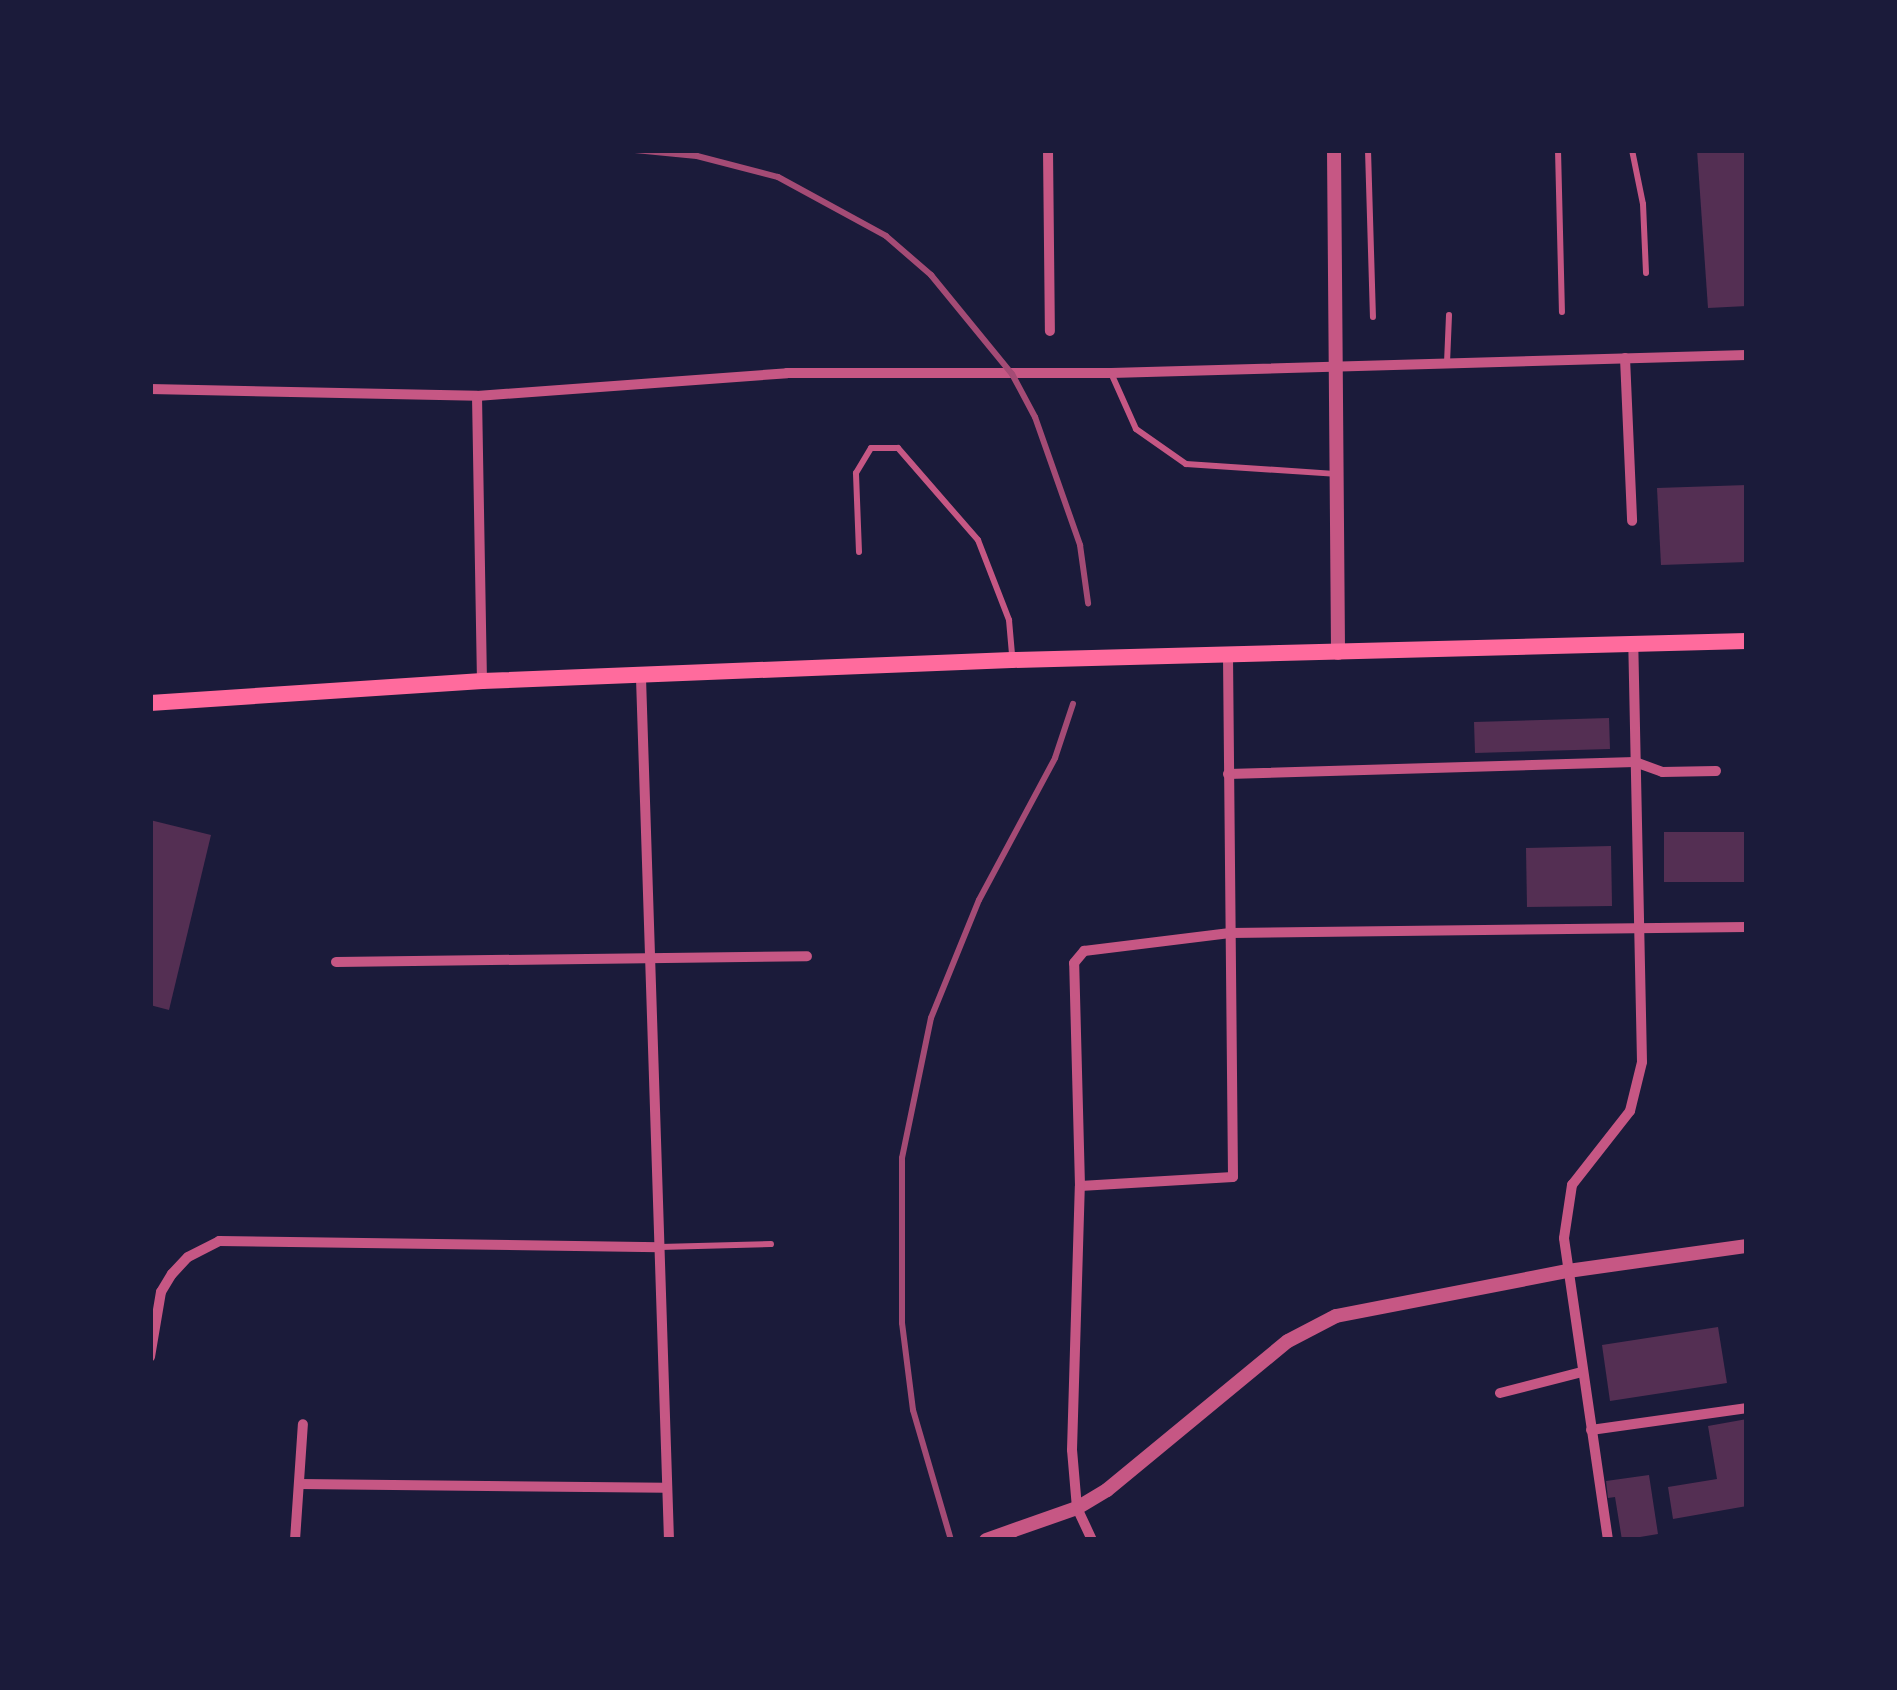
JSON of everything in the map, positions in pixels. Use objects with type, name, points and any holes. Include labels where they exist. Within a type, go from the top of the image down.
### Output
[{"type":"main road","points":[[150,703],[482,681],[1012,659],[1747,641]]},
{"type":"street","points":[[1048,150],[1050,332]]},
{"type":"street","points":[[1334,150],[1338,653]]},
{"type":"street","points":[[150,389],[477,396],[895,370],[1111,373],[1747,355]]},
{"type":"street","points":[[1625,358],[1632,521]]},
{"type":"street","points":[[477,396],[482,681]]},
{"type":"street","points":[[1608,1540],[1564,1238],[1573,1185],[1618,1132],[1637,1091],[1644,1034],[1633,644]]},
{"type":"street","points":[[1080,1186],[1233,1178],[1228,655]]},
{"type":"street","points":[[641,678],[669,1540]]},
{"type":"street","points":[[1228,774],[1635,762],[1663,772],[1716,771]]},
{"type":"street","points":[[1093,1540],[1077,1508],[1072,1450],[1080,1186],[1074,963],[1098,945],[1230,933],[1747,928]]},
{"type":"street","points":[[336,962],[807,956]]},
{"type":"street","points":[[150,1358],[161,1292],[188,1257],[219,1241],[660,1247]]},
{"type":"street","points":[[986,1540],[1077,1508],[1139,1468],[1256,1366],[1314,1325],[1364,1308],[1568,1270],[1747,1246]]},
{"type":"street","points":[[1500,1393],[1582,1372]]},
{"type":"street","points":[[1591,1430],[1747,1408]]},
{"type":"street","points":[[295,1540],[304,1424]]},
{"type":"street","points":[[299,1484],[666,1488]]},
{"type":"lane","points":[[1368,150],[1373,317]]},
{"type":"lane","points":[[1558,150],[1562,312]]},
{"type":"lane","points":[[1632,150],[1642,204],[1646,273]]},
{"type":"lane","points":[[1447,362],[1449,315]]},
{"type":"lane","points":[[1111,373],[1136,429],[1186,464],[1337,474]]},
{"type":"lane","points":[[859,552],[856,473],[871,448],[898,448],[978,541],[1010,620],[1012,659]]},
{"type":"lane","points":[[660,1247],[771,1244]]},
{"type":"building","points":[[1697,150],[1747,150],[1747,306],[1708,308]]},
{"type":"building","points":[[1747,485],[1747,562],[1661,565],[1657,488]]},
{"type":"building","points":[[1609,718],[1610,749],[1475,753],[1474,722]]},
{"type":"building","points":[[150,820],[211,835],[169,1010],[150,1005]]},
{"type":"building","points":[[1664,832],[1747,832],[1747,882],[1664,882]]},
{"type":"building","points":[[1611,846],[1612,906],[1527,907],[1526,848]]},
{"type":"building","points":[[1718,1327],[1727,1383],[1610,1401],[1602,1345]]},
{"type":"building","points":[[1747,1419],[1747,1506],[1673,1519],[1668,1487],[1717,1479],[1708,1426]]},
{"type":"building","points":[[1649,1475],[1658,1534],[1622,1540],[1615,1497],[1608,1498],[1606,1481]]},
{"type":"railway","points":[[635,150],[697,156],[778,177],[886,236],[931,275],[1012,374],[1035,417],[1080,545],[1088,603]]},
{"type":"railway","points":[[951,1540],[913,1410],[902,1323],[902,1158],[931,1018],[979,900],[1055,758],[1073,704]]}]
